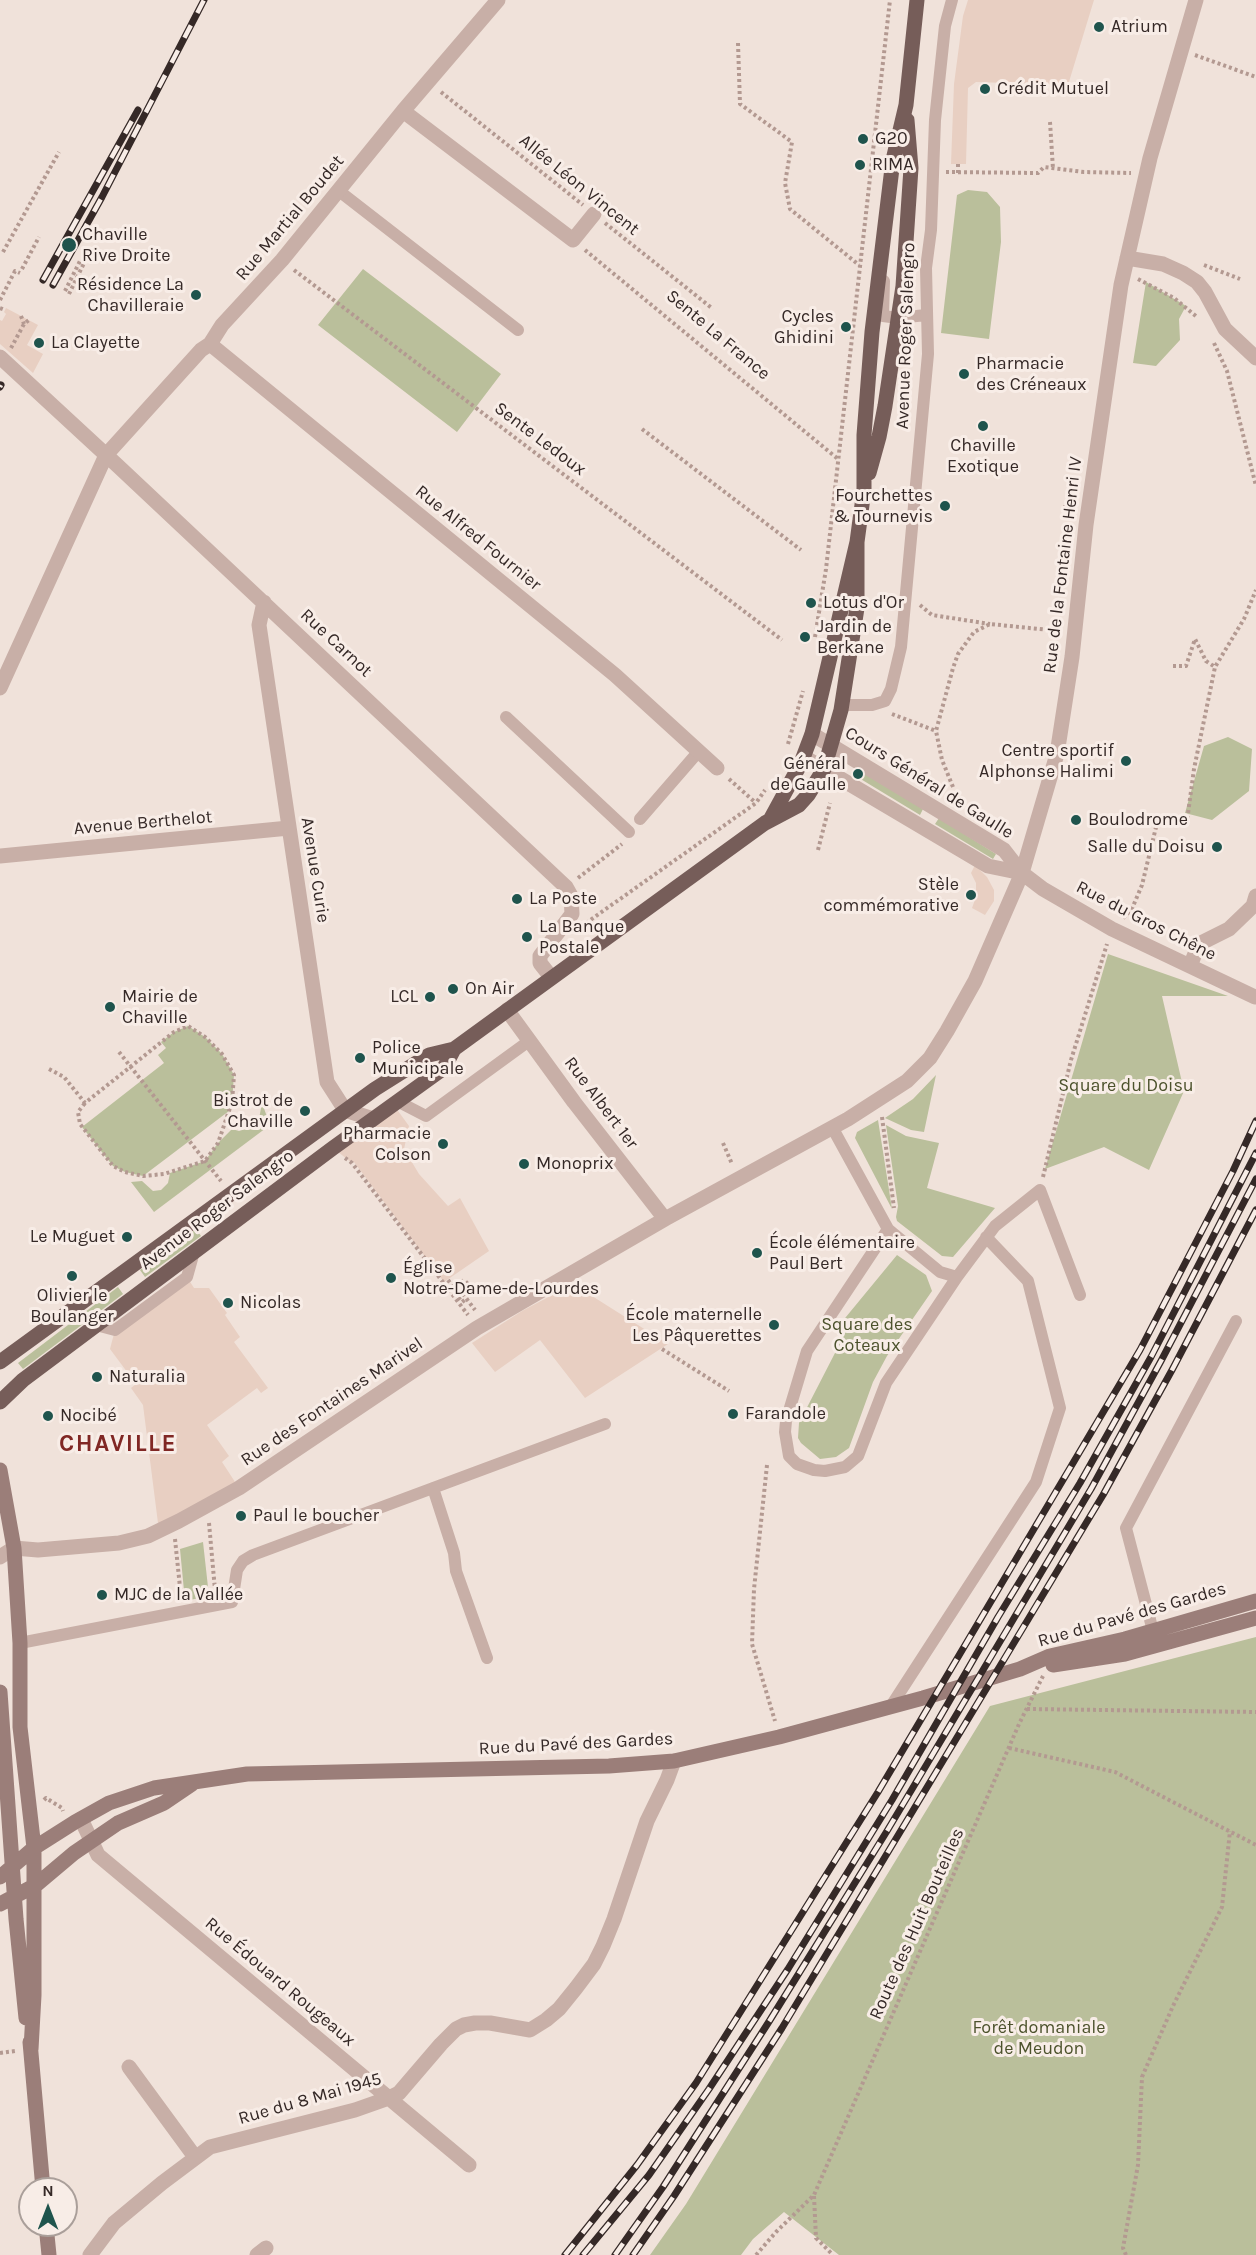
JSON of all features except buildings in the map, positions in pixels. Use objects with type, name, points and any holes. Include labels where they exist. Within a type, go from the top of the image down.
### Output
[{"type":"main road","name":"Avenue Roger Salengro","points":[[770,820],[804,757],[812,734],[857,542],[864,490],[867,389],[881,256],[893,160],[906,105],[917,0]]},
{"type":"main road","name":"Avenue Roger Salengro","points":[[864,490],[879,437],[903,286],[911,162],[906,105]]},
{"type":"main road","name":"Avenue Roger Salengro","points":[[0,1362],[345,1110],[429,1055],[454,1049],[550,977],[770,820],[799,805],[824,769],[843,705],[857,608],[857,542]]},
{"type":"main road","name":"Avenue Roger Salengro","points":[[0,1402],[23,1380],[96,1325],[444,1068],[454,1049]]},
{"type":"main road","points":[[0,1470],[14,1548],[20,1643],[20,1727],[36,1885],[31,2049]]},
{"type":"main road","name":"Rue du Pavé des Gardes","points":[[0,1877],[34,1848],[74,1822],[109,1803],[154,1788],[247,1774],[609,1766],[674,1761],[779,1737],[891,1707],[1020,1669],[1050,1656],[1153,1631],[1256,1601]]},
{"type":"main road","name":"Rue du Pavé des Gardes","points":[[1020,1669],[1125,1654],[1256,1618]]},
{"type":"main road","points":[[0,1692],[23,2000],[31,2049],[42,2177]]},
{"type":"main road","name":"Rue du Pavé des Gardes","points":[[0,1904],[36,1885],[74,1852],[118,1823],[164,1803],[194,1782]]},
{"type":"main road","points":[[47,2237],[49,2255]]},
{"type":"street","name":"Rue Martial Boudet","points":[[0,688],[106,455],[201,350],[210,344],[222,325],[282,260],[403,111],[498,0]]},
{"type":"street","name":"Rue de la Fontaine Henri IV","points":[[879,1099],[907,1081],[930,1058],[975,981],[1022,873],[1057,754],[1075,633],[1086,525],[1125,266],[1150,158],[1196,0]]},
{"type":"street","points":[[403,111],[573,240],[594,214]]},
{"type":"street","points":[[1125,266],[1163,264],[1197,282],[1225,329],[1256,358]]},
{"type":"street","name":"Rue Alfred Fournier","points":[[210,344],[615,675],[717,768]]},
{"type":"street","name":"Rue Carnot","points":[[5,353],[30,384],[566,887]]},
{"type":"street","name":"Avenue Curie","points":[[264,602],[259,625],[327,1082],[345,1110]]},
{"type":"street","name":"Cours Général de Gaulle","points":[[812,734],[1004,850],[1022,873]]},
{"type":"street","name":"Cours Général de Gaulle","points":[[804,757],[988,866],[1022,873]]},
{"type":"street","name":"Avenue Berthelot","points":[[0,856],[289,828]]},
{"type":"street","name":"Rue du Gros Chêne","points":[[1022,873],[1043,889],[1112,929],[1254,998]]},
{"type":"street","points":[[550,977],[540,963],[540,956],[572,914],[571,896],[566,887]]},
{"type":"street","points":[[1190,966],[1199,944],[1229,929],[1253,906],[1256,896]]},
{"type":"street","name":"Rue Albert 1er","points":[[507,1010],[605,1142],[665,1218]]},
{"type":"street","name":"Rue des Fontaines Marivel","points":[[14,1548],[38,1550],[118,1543],[148,1536],[174,1524],[245,1484],[473,1323],[832,1127],[879,1099]]},
{"type":"street","points":[[345,1110],[373,1119]]},
{"type":"street","points":[[0,1557],[14,1548]]},
{"type":"street","name":"Rue du 8 Mai 1945","points":[[93,2254],[114,2223],[210,2147],[355,2110],[399,2093],[441,2044],[456,2029],[464,2025],[490,2023],[530,2030],[559,2009],[594,1964],[603,1946],[647,1821],[674,1761]]},
{"type":"street","name":"Rue Édouard Rougeaux","points":[[74,1822],[92,1841],[98,1855],[469,2165]]},
{"type":"street","points":[[129,2067],[195,2157]]},
{"type":"lane","name":"Avenue Roger Salengro","points":[[872,705],[885,701],[891,689],[901,646],[928,354],[926,268],[940,72],[945,26],[952,0]]},
{"type":"lane","points":[[911,162],[918,170],[933,175]]},
{"type":"lane","points":[[339,192],[518,330]]},
{"type":"lane","points":[[881,256],[885,274],[883,316],[898,318],[926,315]]},
{"type":"lane","points":[[843,705],[872,705]]},
{"type":"lane","points":[[506,717],[629,832]]},
{"type":"lane","points":[[640,819],[699,751]]},
{"type":"lane","points":[[397,1101],[426,1116],[495,1074],[529,1041]]},
{"type":"lane","points":[[832,1127],[888,1229],[940,1272],[957,1277]]},
{"type":"lane","points":[[888,1229],[807,1351],[786,1421],[785,1432],[789,1456],[797,1464],[825,1471],[845,1467],[858,1456],[886,1383],[957,1277],[995,1226],[1040,1190],[1080,1295]]},
{"type":"lane","points":[[891,1707],[1036,1482],[1060,1408],[1028,1281],[986,1237]]},
{"type":"lane","points":[[1153,1631],[1126,1528],[1236,1321]]},
{"type":"lane","points":[[20,1643],[232,1602],[237,1570],[243,1561],[253,1555],[605,1424]]},
{"type":"lane","points":[[433,1488],[454,1553],[456,1571],[487,1658]]},
{"type":"path","points":[[815,638],[826,569],[890,0]]},
{"type":"path","points":[[738,43],[740,104],[792,142],[785,183],[790,209],[859,266]]},
{"type":"path","points":[[1181,50],[1256,77]]},
{"type":"path","name":"Allée Léon Vincent","points":[[428,82],[712,309]]},
{"type":"path","points":[[1050,122],[1053,169]]},
{"type":"path","points":[[3,252],[59,152]]},
{"type":"path","points":[[958,164],[958,173]]},
{"type":"path","points":[[933,175],[1038,173],[1044,167],[1122,174]]},
{"type":"path","points":[[0,300],[15,271],[21,271],[39,237]]},
{"type":"path","name":"Sente La France","points":[[573,240],[838,460]]},
{"type":"path","points":[[67,292],[83,260]]},
{"type":"path","name":"Sente Ledoux","points":[[282,260],[782,640]]},
{"type":"path","points":[[1125,266],[1195,313],[1200,320]]},
{"type":"path","points":[[0,308],[5,310]]},
{"type":"path","points":[[21,316],[24,324]]},
{"type":"path","points":[[5,353],[29,320]]},
{"type":"path","points":[[1212,339],[1227,370],[1256,486]]},
{"type":"path","points":[[642,429],[801,550]]},
{"type":"path","points":[[821,565],[826,569]]},
{"type":"path","points":[[1040,1190],[1071,1060],[1112,929],[1131,911],[1142,885],[1158,819],[1187,821],[1194,769],[1215,667],[1244,619],[1256,590]]},
{"type":"path","points":[[918,599],[921,606],[932,615],[1075,633]]},
{"type":"path","points":[[953,787],[942,760],[936,731],[958,654],[974,632],[990,624]]},
{"type":"path","points":[[1173,666],[1186,666],[1195,639],[1206,661],[1215,667]]},
{"type":"path","points":[[785,754],[804,688]]},
{"type":"path","points":[[872,705],[936,731]]},
{"type":"path","points":[[717,768],[756,803]]},
{"type":"path","points":[[583,925],[756,803],[769,784]]},
{"type":"path","points":[[818,850],[830,803]]},
{"type":"path","points":[[566,887],[625,841],[629,832]]},
{"type":"path","points":[[188,1026],[206,1037],[222,1054],[234,1075],[232,1102],[218,1143],[205,1161],[164,1174],[143,1176],[125,1172],[113,1166],[80,1124],[78,1112],[85,1103],[174,1032],[188,1026]]},
{"type":"path","points":[[119,1052],[231,1193]]},
{"type":"path","points":[[49,1069],[64,1077],[85,1103]]},
{"type":"path","points":[[879,1099],[894,1208],[888,1229]]},
{"type":"path","points":[[723,1143],[738,1178]]},
{"type":"path","points":[[333,1148],[352,1163],[473,1323]]},
{"type":"path","points":[[466,1299],[462,1302],[447,1281],[453,1287],[464,1280],[468,1284],[460,1290],[476,1311],[473,1323]]},
{"type":"path","points":[[662,1349],[729,1391]]},
{"type":"path","points":[[767,1465],[754,1590],[752,1644],[779,1737]]},
{"type":"path","points":[[207,1504],[217,1606]]},
{"type":"path","points":[[174,1524],[182,1611]]},
{"type":"path","name":"Route des Huit Bouteilles","points":[[814,2195],[1009,1749],[1048,1666]]},
{"type":"path","points":[[1027,1709],[1256,1712]]},
{"type":"path","points":[[1009,1749],[1115,1772],[1256,1845]]},
{"type":"path","points":[[30,1812],[46,1798],[62,1808],[74,1822]]},
{"type":"path","points":[[1126,2255],[1123,2248],[1138,2165],[1142,2076],[1173,2006],[1222,1908],[1230,1831]]},
{"type":"path","points":[[756,2255],[814,2195]]},
{"type":"path","points":[[814,2195],[816,2238],[833,2255]]},
{"type":"green space","points":[[968,190],[987,192],[1000,207],[1001,242],[989,339],[941,333],[957,195]]},
{"type":"green space","points":[[363,269],[501,374],[457,432],[318,325]]},
{"type":"green space","points":[[1146,282],[1186,306],[1179,319],[1180,340],[1156,366],[1133,363]]},
{"type":"green space","points":[[1228,737],[1252,749],[1249,791],[1212,820],[1185,813],[1204,746]]},
{"type":"green space","points":[[863,772],[923,809],[920,815],[859,778]]},
{"type":"green space","points":[[939,818],[996,854],[993,859],[935,824]]},
{"type":"green space","name":"Square du Doisu","points":[[1108,954],[1228,996],[1162,996],[1184,1091],[1149,1170],[1104,1147],[1045,1169]]},
{"type":"green space","points":[[188,1026],[205,1037],[222,1054],[234,1075],[229,1111],[143,1176],[125,1172],[113,1166],[82,1127],[164,1063],[158,1055],[166,1048],[161,1042],[174,1032]]},
{"type":"green space","points":[[936,1075],[924,1132],[911,1130],[885,1118],[913,1099]]},
{"type":"green space","points":[[262,1103],[270,1125],[154,1212],[131,1182],[142,1181],[153,1191],[161,1190],[168,1183],[170,1173],[205,1161],[232,1129],[239,1131],[252,1127],[259,1119]]},
{"type":"green space","points":[[878,1120],[892,1209],[855,1138],[857,1132]]},
{"type":"green space","points":[[886,1125],[906,1136],[939,1143],[927,1188],[995,1208],[953,1257],[942,1256],[897,1221],[898,1206]]},
{"type":"green space","points":[[196,1229],[201,1236],[145,1277],[140,1270]]},
{"type":"green space","name":"Square des Coteaux","points":[[897,1255],[926,1275],[932,1291],[887,1356],[873,1382],[849,1448],[836,1457],[820,1459],[798,1438],[799,1423],[835,1353],[841,1323]]},
{"type":"green space","points":[[118,1287],[123,1294],[23,1369],[18,1363]]},
{"type":"green space","points":[[203,1542],[209,1596],[185,1601],[180,1549]]},
{"type":"green space","name":"Forêt domaniale de Meudon","points":[[1256,1637],[1256,2255],[839,2255],[784,2212],[753,2239],[741,2255],[650,2255],[686,2204],[990,1706]]},
{"type":"shaded area","points":[[968,0],[1094,0],[1068,85],[976,82],[968,88],[966,164],[951,164],[954,84],[963,16]]},
{"type":"shaded area","points":[[6,308],[38,325],[27,345],[43,354],[33,373],[0,344],[0,320],[2,321],[6,314],[4,312]]},
{"type":"shaded area","points":[[975,865],[987,877],[994,890],[994,901],[985,915],[972,908],[976,897],[976,883],[971,873]]},
{"type":"shaded area","points":[[393,1104],[409,1126],[404,1149],[419,1174],[448,1206],[460,1198],[489,1251],[444,1282],[354,1162],[352,1163],[333,1148]]},
{"type":"shaded area","points":[[187,1277],[194,1288],[209,1288],[227,1313],[225,1315],[240,1337],[234,1342],[268,1388],[261,1393],[257,1388],[207,1425],[229,1456],[222,1462],[239,1488],[159,1531],[143,1405],[131,1388],[136,1384],[110,1349],[115,1330]]},
{"type":"shaded area","points":[[573,1284],[668,1344],[585,1398],[540,1340],[495,1372],[472,1343],[522,1311]]},
{"type":"railway","points":[[53,285],[102,197],[204,0]]},
{"type":"railway","points":[[43,280],[138,110]]},
{"type":"railway","points":[[565,2255],[637,2165],[696,2083],[878,1792],[1140,1350],[1233,1171],[1256,1121]]},
{"type":"railway","points":[[583,2255],[649,2175],[709,2089],[788,1969],[892,1800],[998,1617],[1080,1483],[1151,1357],[1256,1153]]},
{"type":"railway","points":[[615,2255],[663,2187],[770,2020],[887,1831],[1091,1489],[1256,1179]]},
{"type":"railway","points":[[633,2255],[674,2196],[782,2028],[1103,1495],[1256,1210]]},
{"type":"place","name":"Atrium","points":[[1099,27]]},
{"type":"place","name":"Crédit Mutuel","points":[[985,89]]},
{"type":"place","name":"G20","points":[[863,139]]},
{"type":"place","name":"RIMA","points":[[860,165]]},
{"type":"place","name":"Chaville Rive Droite","points":[[69,245]]},
{"type":"place","name":"Résidence La Chavilleraie","points":[[196,295]]},
{"type":"place","name":"Cycles Ghidini","points":[[846,327]]},
{"type":"place","name":"La Clayette","points":[[39,343]]},
{"type":"place","name":"Pharmacie des Créneaux","points":[[964,374]]},
{"type":"place","name":"Chaville Exotique","points":[[983,426]]},
{"type":"place","name":"Fourchettes & Tournevis","points":[[945,506]]},
{"type":"place","name":"Lotus d'Or","points":[[811,603]]},
{"type":"place","name":"Jardin de Berkane","points":[[805,637]]},
{"type":"place","name":"Centre sportif Alphonse Halimi","points":[[1126,761]]},
{"type":"place","name":"Général de Gaulle","points":[[858,774]]},
{"type":"place","name":"Boulodrome","points":[[1076,820]]},
{"type":"place","name":"Salle du Doisu","points":[[1217,847]]},
{"type":"place","name":"Stèle commémorative","points":[[971,895]]},
{"type":"place","name":"La Poste","points":[[517,899]]},
{"type":"place","name":"La Banque Postale","points":[[527,937]]},
{"type":"place","name":"On Air","points":[[453,989]]},
{"type":"place","name":"LCL","points":[[430,997]]},
{"type":"place","name":"Mairie de Chaville","points":[[110,1007]]},
{"type":"place","name":"Police Municipale","points":[[360,1058]]},
{"type":"place","name":"Bistrot de Chaville","points":[[305,1111]]},
{"type":"place","name":"Pharmacie Colson","points":[[443,1144]]},
{"type":"place","name":"Monoprix","points":[[524,1164]]},
{"type":"place","name":"Le Muguet","points":[[127,1237]]},
{"type":"place","name":"École élémentaire Paul Bert","points":[[757,1253]]},
{"type":"place","name":"Olivier le Boulanger","points":[[72,1276]]},
{"type":"place","name":"Église Notre-Dame-de-Lourdes","points":[[391,1278]]},
{"type":"place","name":"Nicolas","points":[[228,1303]]},
{"type":"place","name":"École maternelle Les Pâquerettes","points":[[774,1325]]},
{"type":"place","name":"Naturalia","points":[[97,1377]]},
{"type":"place","name":"Farandole","points":[[733,1414]]},
{"type":"place","name":"Nocibé","points":[[48,1416]]},
{"type":"place","name":"Paul le boucher","points":[[241,1516]]},
{"type":"place","name":"MJC de la Vallée","points":[[102,1595]]},
{"type":"district","name":"CHAVILLE","points":[[118,1444]]}]
